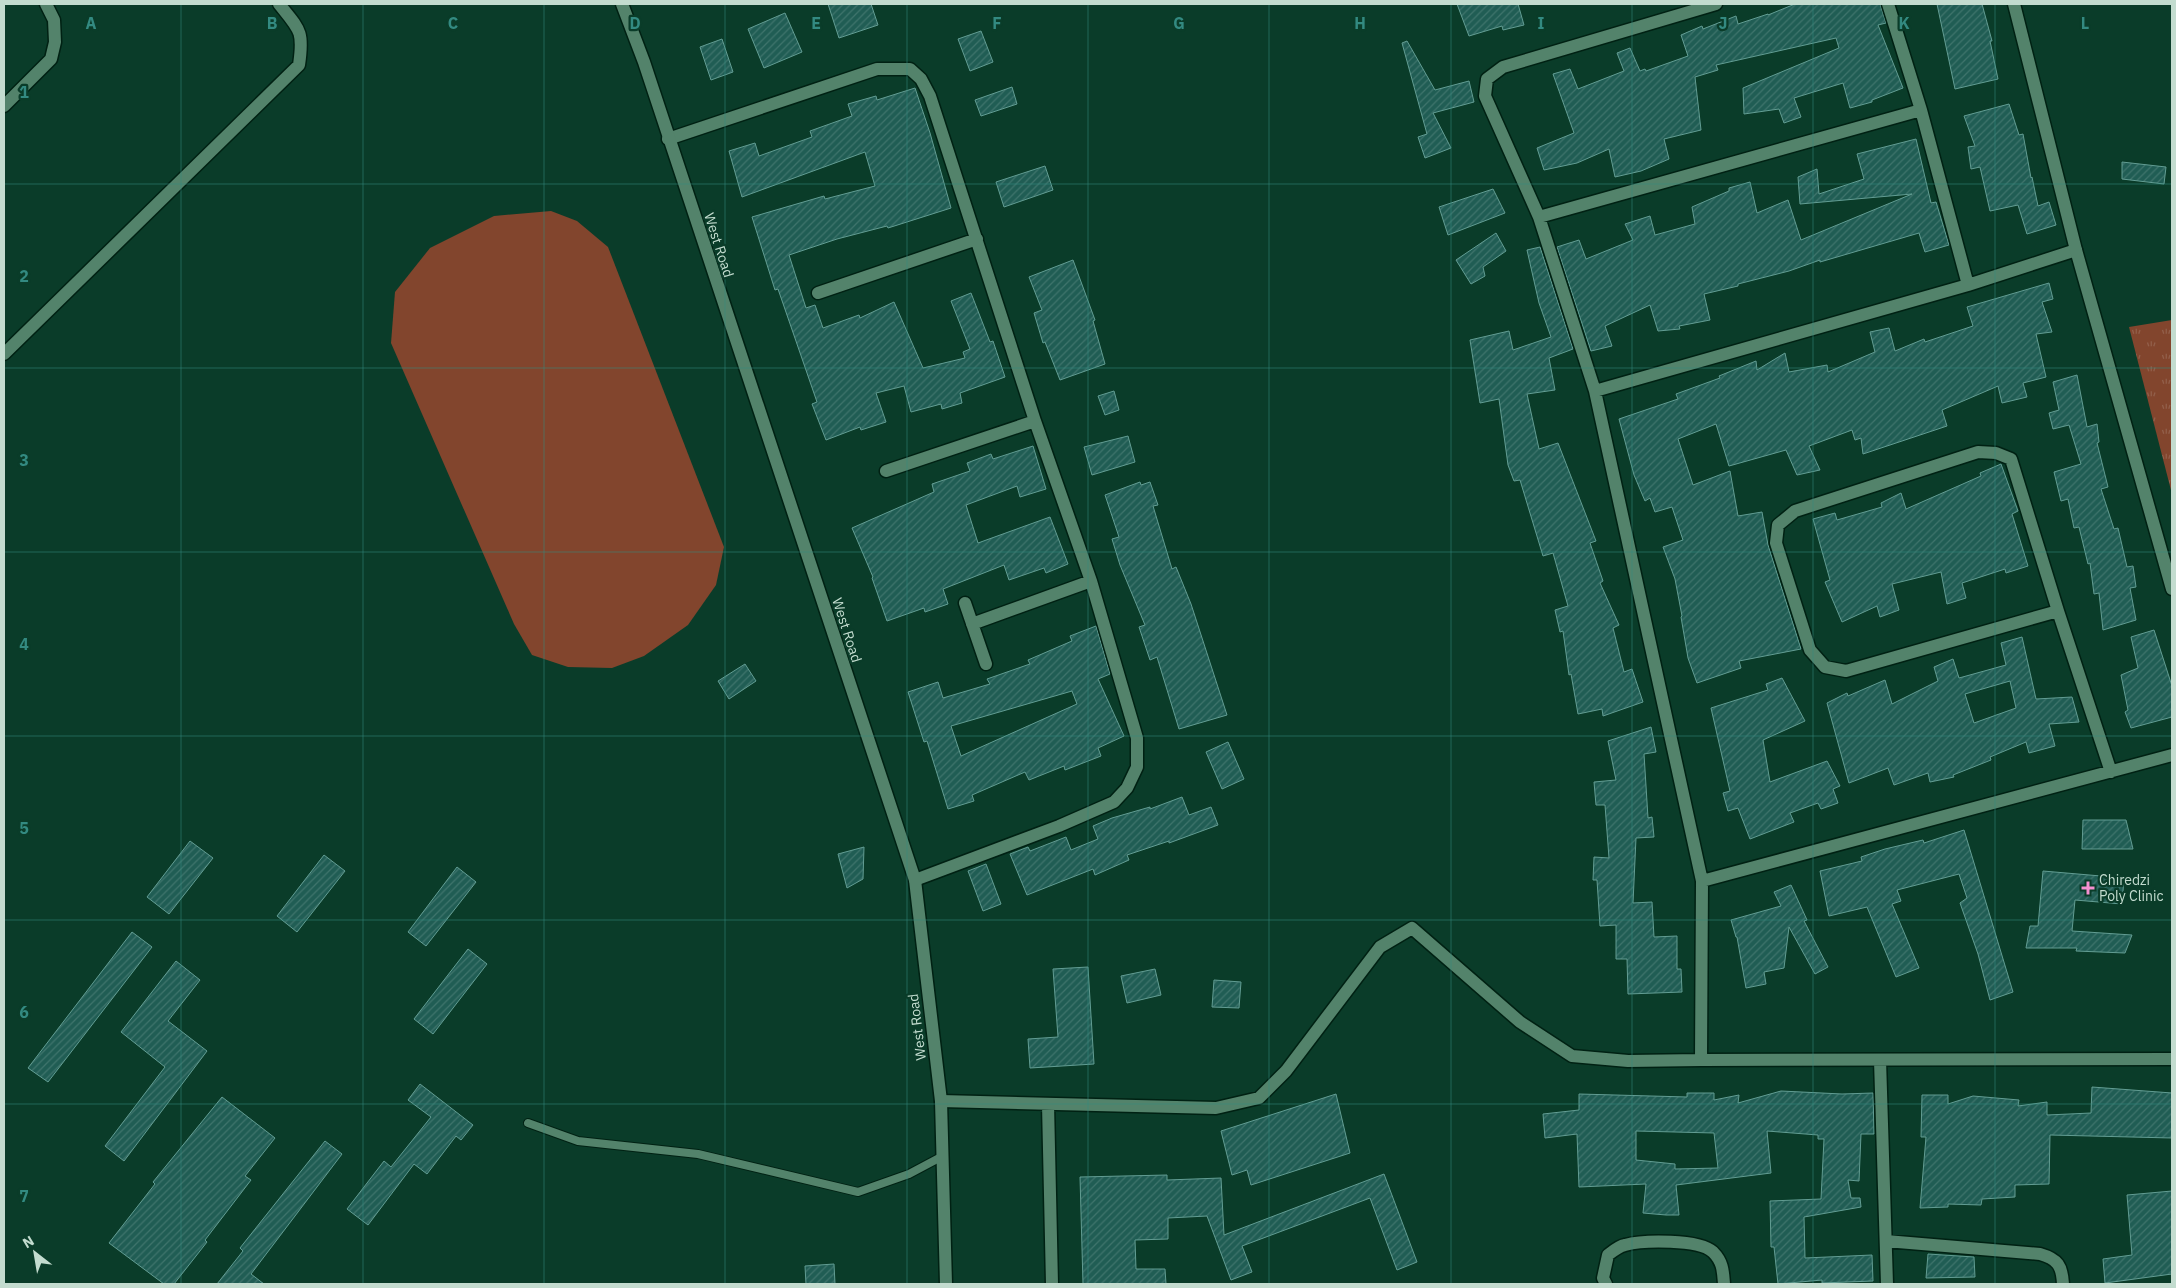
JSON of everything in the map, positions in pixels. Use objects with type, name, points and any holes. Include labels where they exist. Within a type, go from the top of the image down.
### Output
[{"type":"street","points":[[4,106],[51,59],[55,42],[54,20],[46,4]]},
{"type":"street","points":[[4,354],[299,65],[302,45],[300,31],[279,4]]},
{"type":"street","name":"West Road","points":[[622,4],[644,62],[915,880],[941,1101],[941,1157],[946,1284]]},
{"type":"street","points":[[1701,1060],[1702,881],[1594,391],[1539,217],[1485,96],[1487,80],[1503,67],[1716,4]]},
{"type":"street","points":[[1888,4],[1921,110],[1968,284]]},
{"type":"street","points":[[2014,4],[2076,250],[2172,589]]},
{"type":"street","points":[[668,139],[877,69],[910,68],[921,79],[930,96],[1034,421],[1091,581],[1137,738],[1137,768],[1127,788],[1114,802],[1059,826],[915,880]]},
{"type":"street","points":[[1539,217],[1921,110]]},
{"type":"street","points":[[818,293],[977,238]]},
{"type":"street","points":[[1594,391],[1968,284],[2076,250]]},
{"type":"street","points":[[886,471],[1034,421]]},
{"type":"street","points":[[2058,611],[1846,671],[1825,667],[1810,650],[1776,543],[1778,525],[1795,510],[1978,452],[1996,453],[2011,459],[2111,772]]},
{"type":"street","points":[[972,624],[1091,581]]},
{"type":"street","points":[[965,603],[986,664]]},
{"type":"street","points":[[1702,881],[2172,755]]},
{"type":"street","points":[[941,1101],[1216,1108],[1259,1098],[1286,1071],[1380,947],[1412,928],[1520,1022],[1572,1056],[1628,1061],[2172,1059]]},
{"type":"street","points":[[1880,1060],[1887,1284]]},
{"type":"street","points":[[1048,1104],[1052,1284]]},
{"type":"street","points":[[1606,1284],[1603,1278],[1608,1255],[1623,1245],[1649,1241],[1704,1246],[1712,1252],[1722,1265],[1724,1284]]},
{"type":"street","points":[[1886,1241],[2040,1254],[2053,1258],[2059,1266],[2063,1284]]},
{"type":"lane","points":[[528,1123],[578,1141],[698,1154],[858,1192],[909,1174],[941,1157]]},
{"type":"green space","points":[[551,211],[577,221],[608,247],[724,547],[716,585],[688,625],[644,656],[612,668],[568,667],[532,655],[514,624],[391,343],[395,292],[430,248],[494,216]]},
{"type":"green space","points":[[2172,320],[2172,494],[2129,327]]},
{"type":"building","points":[[828,4],[871,4],[878,25],[839,38]]},
{"type":"building","points":[[1457,4],[1518,4],[1524,25],[1503,30],[1502,26],[1469,36]]},
{"type":"building","points":[[1795,4],[1880,4],[1886,23],[1878,25],[1903,88],[1872,100],[1872,102],[1850,108],[1843,83],[1794,98],[1801,117],[1784,123],[1779,109],[1744,114],[1743,88],[1839,48],[1836,38],[1716,65],[1718,70],[1695,77],[1701,130],[1664,139],[1669,159],[1641,171],[1615,177],[1609,149],[1577,163],[1544,170],[1537,148],[1574,133],[1553,74],[1570,69],[1578,89],[1624,71],[1617,53],[1630,48],[1640,71],[1645,69],[1646,71],[1688,56],[1681,35],[1702,26],[1703,29],[1736,16],[1738,24]]},
{"type":"building","points":[[1937,4],[1982,4],[1992,41],[1990,41],[1998,79],[1955,89]]},
{"type":"building","points":[[785,13],[802,52],[764,68],[748,29]]},
{"type":"building","points":[[981,31],[993,62],[970,71],[958,39]]},
{"type":"building","points":[[722,39],[733,72],[711,80],[700,47]]},
{"type":"building","points":[[1407,41],[1435,90],[1469,81],[1474,102],[1433,113],[1451,148],[1425,158],[1418,137],[1427,134],[1402,43]]},
{"type":"building","points":[[1012,87],[1017,104],[981,116],[975,100]]},
{"type":"building","points":[[915,88],[951,208],[888,228],[887,226],[837,239],[789,255],[806,308],[815,305],[823,328],[859,315],[860,318],[894,302],[923,368],[965,358],[963,352],[970,349],[951,301],[971,293],[990,342],[993,341],[1005,377],[960,393],[962,403],[942,409],[941,404],[911,412],[904,386],[876,393],[886,422],[861,430],[860,427],[826,440],[812,404],[817,402],[778,289],[775,290],[752,217],[824,196],[825,199],[875,186],[865,152],[742,197],[729,151],[755,143],[759,156],[812,137],[810,131],[852,116],[848,104],[876,96],[877,100]]},
{"type":"building","points":[[2009,104],[2019,135],[2023,134],[2038,206],[2049,202],[2056,225],[2027,234],[2018,205],[1990,211],[1980,167],[1971,169],[1968,147],[1975,146],[1964,116]]},
{"type":"building","points":[[1916,139],[1931,203],[1936,202],[1949,245],[1925,252],[1919,233],[1738,284],[1738,286],[1704,294],[1710,320],[1679,326],[1680,329],[1658,331],[1650,305],[1605,326],[1612,346],[1591,351],[1557,247],[1579,240],[1586,259],[1633,240],[1625,224],[1650,216],[1655,235],[1695,224],[1692,207],[1729,191],[1729,188],[1750,182],[1757,213],[1788,200],[1801,240],[1912,194],[1800,204],[1798,177],[1817,169],[1819,194],[1864,179],[1857,154]]},
{"type":"building","points":[[2122,162],[2166,167],[2164,184],[2122,179]]},
{"type":"building","points":[[1045,166],[1053,190],[1004,207],[996,182]]},
{"type":"building","points":[[1493,189],[1505,213],[1448,235],[1439,207]]},
{"type":"building","points":[[1496,233],[1506,251],[1483,267],[1485,276],[1471,284],[1456,260]]},
{"type":"building","points":[[1540,247],[1573,349],[1549,358],[1555,390],[1527,394],[1539,449],[1558,443],[1596,541],[1590,543],[1603,581],[1600,583],[1619,625],[1613,628],[1624,672],[1632,669],[1643,702],[1603,716],[1602,709],[1578,714],[1571,674],[1569,675],[1563,631],[1560,632],[1555,610],[1568,606],[1553,553],[1543,556],[1520,480],[1514,481],[1508,465],[1499,399],[1480,403],[1470,340],[1509,331],[1513,350],[1551,337],[1539,303],[1527,250]]},
{"type":"building","points":[[1073,260],[1095,320],[1093,321],[1105,364],[1060,380],[1045,342],[1043,343],[1034,313],[1042,310],[1029,277]]},
{"type":"building","points":[[2049,283],[2053,299],[2042,302],[2052,332],[2036,334],[2046,377],[2023,383],[2027,397],[2002,403],[1998,386],[1942,410],[1947,426],[1863,454],[1861,438],[1855,440],[1852,430],[1809,446],[1820,470],[1797,475],[1786,450],[1729,466],[1716,424],[1678,439],[1693,485],[1730,471],[1738,516],[1762,512],[1768,545],[1801,649],[1739,661],[1741,668],[1697,683],[1688,658],[1675,579],[1663,547],[1683,540],[1672,507],[1655,512],[1650,498],[1645,501],[1634,475],[1619,419],[1678,399],[1676,394],[1720,378],[1719,376],[1756,361],[1757,370],[1785,353],[1789,372],[1827,365],[1828,372],[1875,352],[1870,332],[1889,328],[1895,351],[1924,339],[1925,342],[1973,326],[1967,307]]},
{"type":"building","points":[[2077,375],[2087,427],[2097,424],[2099,442],[2097,443],[2108,487],[2101,489],[2114,529],[2118,528],[2127,567],[2133,566],[2136,587],[2130,588],[2136,620],[2103,630],[2099,593],[2094,594],[2090,563],[2088,564],[2079,527],[2074,528],[2068,499],[2061,501],[2054,472],[2081,464],[2069,425],[2053,429],[2049,413],[2059,410],[2053,382]]},
{"type":"building","points":[[1114,391],[1119,410],[1105,415],[1098,396]]},
{"type":"building","points":[[1128,436],[1135,462],[1092,475],[1084,447]]},
{"type":"building","points":[[1033,446],[1046,489],[1020,497],[1017,486],[966,505],[978,543],[1050,517],[1068,564],[1046,573],[1044,568],[1009,580],[1004,565],[943,589],[948,604],[925,612],[924,608],[887,621],[873,577],[852,528],[934,492],[932,484],[970,471],[967,463],[991,454],[993,459]]},
{"type":"building","points":[[2001,464],[2018,511],[2012,514],[2028,566],[2006,573],[2005,569],[1962,583],[1966,598],[1947,604],[1941,572],[1892,584],[1899,610],[1880,617],[1877,606],[1842,622],[1825,582],[1830,580],[1813,519],[1835,513],[1837,520],[1882,507],[1881,503],[1901,493],[1906,509],[1981,476],[1980,473]]},
{"type":"building","points":[[1140,482],[1141,485],[1150,482],[1158,505],[1153,506],[1172,569],[1176,567],[1191,604],[1227,715],[1179,729],[1157,657],[1150,660],[1139,627],[1145,625],[1120,565],[1112,539],[1119,537],[1105,495]]},
{"type":"building","points":[[1096,626],[1110,674],[1098,679],[1124,736],[1098,748],[1101,756],[1065,770],[1064,766],[1029,780],[1025,772],[972,795],[974,801],[948,809],[927,741],[924,742],[908,692],[938,682],[943,698],[990,684],[987,679],[1030,664],[1028,660],[1072,641],[1070,636]],"holes":[[[1072,691],[1077,704],[961,756],[951,726]]]},
{"type":"building","points":[[2154,630],[2172,686],[2172,717],[2131,728],[2125,712],[2128,710],[2121,675],[2138,668],[2131,637]]},
{"type":"building","points":[[2022,637],[2036,699],[2072,697],[2079,722],[2049,724],[2055,746],[2029,753],[2026,742],[1990,757],[1991,760],[1953,775],[1954,777],[1930,782],[1928,773],[1894,785],[1888,768],[1849,783],[1827,703],[1847,693],[1848,696],[1885,680],[1892,704],[1938,681],[1934,667],[1953,659],[1959,678],[2006,665],[2001,643]],"holes":[[[2010,681],[2016,708],[1974,723],[1965,694]]]},
{"type":"building","points":[[745,664],[756,681],[729,699],[718,681]]},
{"type":"building","points":[[1782,678],[1805,721],[1763,740],[1770,782],[1827,761],[1840,786],[1833,789],[1838,803],[1821,809],[1818,803],[1790,813],[1794,822],[1750,839],[1738,808],[1728,811],[1723,793],[1730,791],[1711,708],[1768,690],[1766,684]]},
{"type":"building","points":[[1651,727],[1656,752],[1644,754],[1648,818],[1652,817],[1654,837],[1636,838],[1633,903],[1652,902],[1654,937],[1677,936],[1677,969],[1681,969],[1682,992],[1628,994],[1627,959],[1616,959],[1616,925],[1600,926],[1597,880],[1593,880],[1594,857],[1609,858],[1605,805],[1596,805],[1594,782],[1616,780],[1608,741]]},
{"type":"building","points":[[1228,742],[1244,779],[1222,789],[1206,752]]},
{"type":"building","points":[[1182,797],[1189,815],[1211,807],[1218,825],[1169,843],[1169,841],[1127,855],[1129,860],[1095,875],[1093,869],[1027,895],[1010,854],[1028,847],[1030,851],[1066,837],[1071,850],[1098,839],[1093,826],[1112,818],[1150,807],[1150,809]]},
{"type":"building","points":[[2083,820],[2126,820],[2133,849],[2082,849]]},
{"type":"building","points":[[1964,830],[2013,992],[1990,1000],[1978,954],[1960,903],[1967,898],[1959,874],[1897,890],[1901,901],[1892,904],[1919,968],[1896,977],[1867,907],[1829,916],[1820,871],[1862,861],[1861,857],[1885,849],[1923,840],[1924,843]]},
{"type":"building","points":[[190,841],[213,858],[169,914],[147,897]]},
{"type":"building","points":[[864,847],[863,879],[847,888],[838,854]]},
{"type":"building","points":[[324,855],[345,871],[297,932],[277,916]]},
{"type":"building","points":[[986,864],[1001,904],[983,911],[968,871]]},
{"type":"building","points":[[457,867],[476,882],[426,946],[408,932]]},
{"type":"building","points":[[2043,871],[2124,878],[2122,904],[2075,900],[2072,931],[2132,935],[2125,953],[2076,951],[2077,948],[2026,948],[2030,926],[2038,926]]},
{"type":"building","points":[[1791,885],[1807,920],[1804,921],[1828,967],[1815,974],[1789,927],[1784,968],[1764,972],[1766,984],[1746,988],[1737,937],[1731,920],[1781,906],[1774,892]]},
{"type":"building","points":[[132,932],[152,947],[48,1082],[28,1068]]},
{"type":"building","points":[[468,949],[487,964],[433,1034],[414,1019]]},
{"type":"building","points":[[176,961],[200,980],[168,1021],[207,1051],[124,1161],[105,1146],[165,1067],[121,1032]]},
{"type":"building","points":[[1088,967],[1094,1064],[1030,1068],[1028,1039],[1058,1037],[1053,969]]},
{"type":"building","points":[[1155,969],[1161,995],[1127,1003],[1121,976]]},
{"type":"building","points":[[1214,980],[1241,982],[1239,1008],[1212,1007]]},
{"type":"building","points":[[420,1084],[473,1125],[461,1140],[456,1136],[427,1174],[414,1164],[368,1225],[347,1209],[384,1161],[391,1167],[431,1117],[408,1100]]},
{"type":"building","points":[[2092,1087],[2172,1093],[2172,1138],[2050,1135],[2049,1184],[2015,1185],[2015,1197],[1982,1199],[1981,1205],[1948,1204],[1948,1207],[1920,1208],[1926,1137],[1921,1137],[1922,1095],[1948,1095],[1948,1104],[1973,1096],[2019,1100],[2018,1106],[2047,1102],[2047,1115],[2091,1113]]},
{"type":"building","points":[[1781,1091],[1842,1094],[1873,1093],[1874,1134],[1861,1134],[1859,1181],[1848,1180],[1851,1198],[1860,1198],[1861,1207],[1804,1217],[1805,1258],[1872,1255],[1873,1281],[1822,1283],[1822,1280],[1778,1284],[1774,1247],[1771,1247],[1770,1201],[1821,1199],[1824,1139],[1818,1139],[1818,1135],[1767,1131],[1771,1173],[1676,1185],[1679,1215],[1643,1213],[1646,1184],[1579,1187],[1577,1134],[1545,1138],[1543,1114],[1579,1110],[1579,1094],[1687,1097],[1687,1093],[1714,1093],[1714,1100],[1739,1095],[1738,1103]],"holes":[[[1636,1131],[1714,1133],[1718,1168],[1675,1169],[1675,1164],[1636,1160]]]},
{"type":"building","points":[[1336,1094],[1350,1153],[1251,1185],[1247,1170],[1232,1175],[1221,1131]]},
{"type":"building","points":[[222,1097],[275,1138],[245,1176],[251,1180],[205,1240],[207,1242],[174,1284],[164,1284],[109,1243],[155,1184],[153,1182]]},
{"type":"building","points":[[325,1141],[342,1154],[251,1274],[264,1284],[217,1284],[243,1251],[240,1248]]},
{"type":"building","points":[[1384,1174],[1417,1262],[1397,1270],[1370,1198],[1242,1246],[1252,1272],[1231,1280],[1207,1216],[1168,1218],[1168,1239],[1135,1240],[1136,1269],[1165,1269],[1166,1284],[1083,1284],[1080,1177],[1167,1175],[1167,1180],[1221,1178],[1224,1235]]},
{"type":"building","points":[[2172,1191],[2172,1274],[2105,1283],[2103,1259],[2132,1255],[2127,1195]]},
{"type":"building","points":[[1928,1254],[1974,1257],[1975,1277],[1926,1278]]},
{"type":"building","points":[[834,1264],[835,1284],[806,1284],[805,1266]]},
{"type":"place","name":"Chiredzi Poly Clinic","points":[[2088,888]]}]
